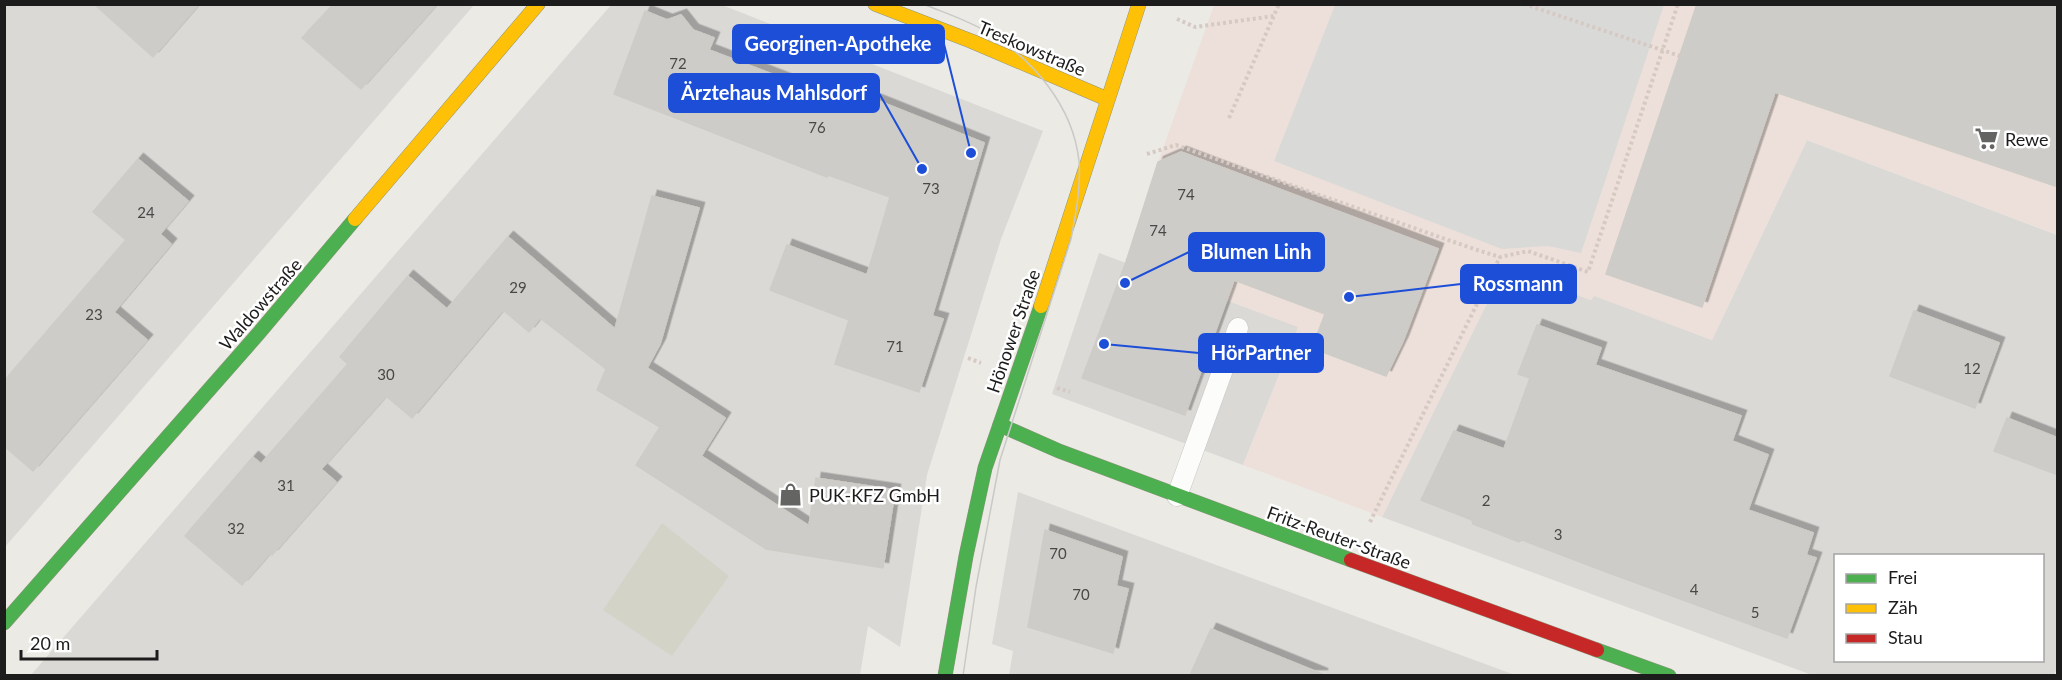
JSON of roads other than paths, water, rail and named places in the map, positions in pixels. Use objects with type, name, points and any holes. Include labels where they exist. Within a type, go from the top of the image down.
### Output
[{"type":"street","name":"Waldowstraße","points":[[4,622],[258,334],[538,4]]},
{"type":"street","name":"Treskowstraße","points":[[875,4],[971,41],[1107,99]]},
{"type":"street","name":"Hönower Straße","points":[[945,675],[980,491],[1139,4]]},
{"type":"street","name":"Fritz-Reuter-Straße","points":[[1000,425],[1059,451],[1177,496],[1669,675]]},
{"type":"lane","points":[[1177,496],[1238,328]]},
{"type":"tram line","points":[[923,4],[987,32],[1004,43],[1035,70],[1048,86],[1069,121],[1079,161],[1079,190],[1071,239],[1000,460],[976,587],[963,676]]},
{"type":"place","name":"Rewe","points":[[1987,139]]},
{"type":"place","name":"Georginen-Apotheke","points":[[971,153]]},
{"type":"place","name":"Ärztehaus Mahlsdorf","points":[[922,169]]},
{"type":"place","name":"Blumen Linh","points":[[1125,283]]},
{"type":"place","name":"Rossmann","points":[[1349,297]]},
{"type":"place","name":"HörPartner","points":[[1104,344]]},
{"type":"place","name":"PUK-KFZ GmbH","points":[[791,495]]}]
